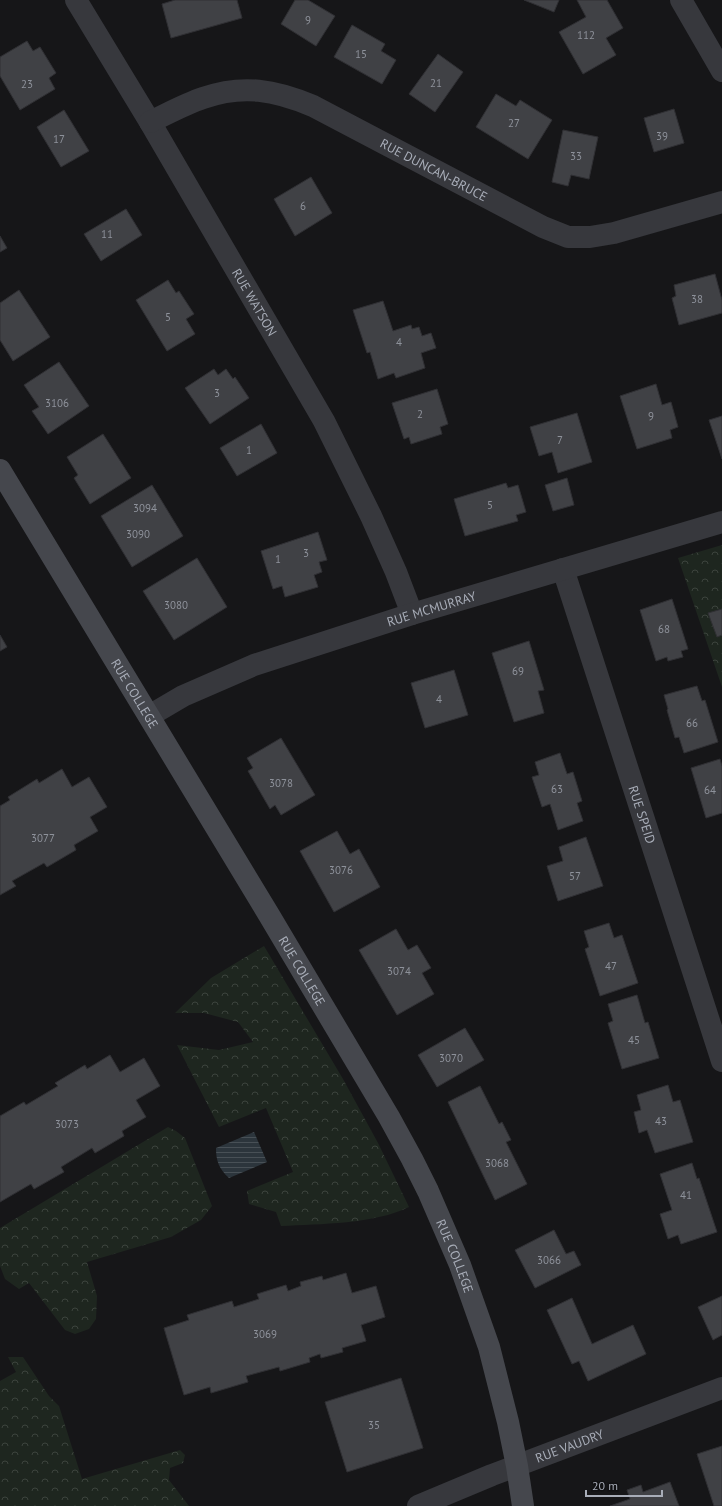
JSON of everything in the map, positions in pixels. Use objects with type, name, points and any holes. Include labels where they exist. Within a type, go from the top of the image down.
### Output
[{"type":"street","name":"RUE WATSON","points":[[76,0],[150,122],[324,421],[374,523],[396,572],[412,614]]},
{"type":"street","points":[[681,0],[722,71]]},
{"type":"street","name":"RUE DUNCAN-BRUCE","points":[[150,122],[203,98],[234,90],[266,91],[293,97],[313,106],[543,228],[568,237],[590,237],[614,233],[722,202]]},
{"type":"street","name":"RUE COLLEGE","points":[[0,470],[389,1117],[428,1191],[460,1265],[489,1347],[501,1392],[517,1466],[523,1506]]},
{"type":"street","name":"RUE MCMURRAY","points":[[149,716],[183,696],[254,665],[412,614],[722,522]]},
{"type":"street","name":"RUE SPEID","points":[[563,569],[722,1061]]},
{"type":"street","name":"RUE VAUDRY","points":[[418,1506],[517,1466],[722,1388]]},
{"type":"green space","points":[[722,545],[722,687],[678,558]]},
{"type":"green space","points":[[264,946],[343,1079],[378,1143],[409,1207],[395,1213],[364,1220],[329,1224],[281,1226],[276,1212],[249,1204],[247,1191],[293,1172],[266,1108],[219,1127],[177,1045],[219,1050],[253,1042],[238,1022],[204,1013],[175,1013],[211,978]]},
{"type":"green space","points":[[168,1127],[185,1138],[212,1206],[201,1220],[171,1237],[87,1262],[97,1296],[96,1319],[89,1329],[75,1334],[65,1330],[29,1283],[19,1289],[5,1279],[0,1266],[0,1228]]},
{"type":"green space","points":[[8,1357],[23,1357],[49,1396],[59,1406],[82,1479],[180,1450],[185,1455],[183,1463],[170,1468],[169,1480],[189,1506],[0,1506],[0,1381],[16,1372]]},
{"type":"shaded area","points":[[254,1132],[267,1162],[229,1178],[219,1164],[216,1148]]},
{"type":"building","points":[[175,0],[237,0],[242,18],[171,38],[162,4]]},
{"type":"building","points":[[295,0],[308,0],[335,16],[316,46],[281,24]]},
{"type":"building","points":[[524,0],[559,0],[554,12]]},
{"type":"building","points":[[577,0],[607,0],[623,28],[606,38],[616,55],[583,74],[559,32],[586,17]]},
{"type":"building","points":[[352,25],[385,44],[381,51],[396,60],[382,84],[334,57]]},
{"type":"building","points":[[27,41],[33,51],[40,47],[56,73],[49,78],[55,89],[20,110],[0,76],[0,57]]},
{"type":"building","points":[[438,54],[463,72],[435,112],[409,94]]},
{"type":"building","points":[[496,94],[516,106],[520,100],[552,120],[528,159],[476,127]]},
{"type":"building","points":[[674,109],[684,143],[654,152],[644,118]]},
{"type":"building","points":[[64,110],[89,151],[61,167],[37,127]]},
{"type":"building","points":[[563,130],[598,137],[589,179],[571,175],[568,186],[552,182]]},
{"type":"building","points":[[311,177],[332,213],[295,236],[274,199]]},
{"type":"building","points":[[126,209],[142,235],[101,261],[84,234]]},
{"type":"building","points":[[0,236],[7,248],[0,252]]},
{"type":"building","points":[[715,274],[722,300],[722,313],[679,325],[672,298],[676,296],[674,285]]},
{"type":"building","points":[[168,280],[176,293],[179,291],[194,314],[186,319],[195,334],[167,351],[136,300]]},
{"type":"building","points":[[19,290],[50,337],[13,361],[0,340],[0,303]]},
{"type":"building","points":[[383,301],[393,331],[411,325],[412,329],[419,327],[422,336],[431,333],[436,348],[421,353],[425,368],[396,378],[394,373],[378,379],[370,352],[367,353],[353,310]]},
{"type":"building","points":[[59,362],[89,406],[48,434],[32,411],[39,407],[24,385]]},
{"type":"building","points":[[214,369],[218,375],[226,369],[233,379],[235,377],[249,398],[210,424],[185,388]]},
{"type":"building","points":[[656,384],[662,405],[671,402],[678,427],[670,430],[672,438],[637,449],[620,396]]},
{"type":"building","points":[[437,389],[448,424],[440,427],[442,434],[411,444],[409,437],[404,439],[392,403]]},
{"type":"building","points":[[577,413],[592,462],[558,473],[552,452],[539,456],[530,427]]},
{"type":"building","points":[[722,416],[722,459],[709,420]]},
{"type":"building","points":[[261,424],[277,453],[237,476],[220,448]]},
{"type":"building","points":[[103,434],[131,478],[90,504],[74,478],[78,475],[67,457]]},
{"type":"building","points":[[567,478],[574,505],[553,511],[545,485]]},
{"type":"building","points":[[506,483],[508,488],[518,485],[526,512],[516,515],[518,521],[465,536],[454,499]]},
{"type":"building","points":[[152,485],[183,536],[132,567],[101,516]]},
{"type":"building","points":[[318,532],[327,560],[319,562],[322,572],[314,575],[318,587],[285,597],[282,586],[273,589],[261,551]]},
{"type":"building","points":[[197,558],[227,607],[174,640],[143,591]]},
{"type":"building","points":[[672,599],[688,649],[681,651],[683,657],[668,661],[667,657],[656,661],[640,610]]},
{"type":"building","points":[[722,609],[722,635],[717,637],[708,613]]},
{"type":"building","points":[[0,635],[7,647],[0,651]]},
{"type":"building","points":[[529,641],[544,690],[538,691],[544,713],[514,722],[492,653]]},
{"type":"building","points":[[454,670],[468,715],[425,728],[411,683]]},
{"type":"building","points":[[697,686],[702,701],[705,700],[718,742],[684,753],[679,737],[675,738],[664,695]]},
{"type":"building","points":[[281,738],[315,795],[281,815],[275,805],[270,809],[248,771],[253,768],[247,758]]},
{"type":"building","points":[[560,753],[567,774],[573,772],[582,801],[577,803],[583,821],[558,830],[550,804],[542,807],[532,777],[539,775],[535,762]]},
{"type":"building","points":[[720,759],[722,766],[722,813],[706,818],[691,768]]},
{"type":"building","points":[[62,769],[72,787],[89,777],[107,807],[90,817],[98,831],[74,845],[76,850],[47,867],[44,863],[12,881],[16,886],[0,895],[0,806],[10,800],[8,797],[37,779],[39,783]]},
{"type":"building","points":[[337,831],[350,854],[359,849],[380,887],[334,912],[300,851]]},
{"type":"building","points":[[586,837],[603,886],[558,901],[547,866],[563,861],[559,847]]},
{"type":"building","points":[[609,923],[614,938],[622,935],[638,983],[600,996],[585,949],[589,947],[584,931]]},
{"type":"building","points":[[396,929],[408,950],[417,945],[431,968],[422,973],[434,994],[397,1015],[359,950]]},
{"type":"building","points":[[637,995],[645,1023],[648,1022],[659,1058],[622,1069],[608,1023],[613,1021],[608,1004]]},
{"type":"building","points":[[465,1028],[484,1060],[437,1087],[418,1055]]},
{"type":"building","points":[[110,1055],[120,1072],[144,1058],[160,1086],[136,1100],[146,1117],[122,1131],[124,1136],[95,1153],[92,1148],[61,1167],[64,1172],[34,1189],[31,1184],[0,1202],[0,1116],[24,1102],[26,1105],[58,1086],[55,1083],[85,1065],[87,1069]]},
{"type":"building","points":[[668,1085],[673,1102],[680,1100],[693,1142],[655,1153],[647,1130],[639,1133],[634,1112],[641,1110],[637,1095]]},
{"type":"building","points":[[480,1086],[499,1124],[502,1122],[511,1140],[506,1142],[527,1184],[495,1200],[448,1102]]},
{"type":"building","points":[[692,1163],[697,1179],[699,1178],[717,1232],[681,1244],[678,1235],[668,1239],[660,1214],[672,1210],[660,1174]]},
{"type":"building","points":[[554,1230],[566,1254],[574,1251],[581,1265],[535,1288],[515,1250]]},
{"type":"building","points":[[346,1273],[352,1293],[376,1286],[385,1317],[361,1325],[366,1341],[342,1348],[343,1352],[321,1358],[320,1354],[309,1358],[310,1362],[280,1371],[279,1367],[246,1376],[248,1382],[211,1393],[210,1387],[184,1395],[164,1328],[189,1320],[187,1315],[232,1301],[234,1307],[259,1299],[257,1294],[286,1285],[288,1291],[301,1286],[300,1282],[322,1276],[323,1280]]},
{"type":"building","points":[[722,1296],[722,1335],[713,1340],[698,1307]]},
{"type":"building","points":[[572,1298],[592,1344],[633,1325],[646,1354],[588,1381],[579,1361],[572,1364],[547,1310]]},
{"type":"building","points":[[401,1378],[423,1448],[347,1472],[325,1402]]},
{"type":"building","points":[[722,1446],[722,1506],[714,1506],[697,1454]]},
{"type":"building","points":[[670,1482],[679,1506],[610,1506],[630,1499],[627,1490],[641,1485],[643,1492]]}]
